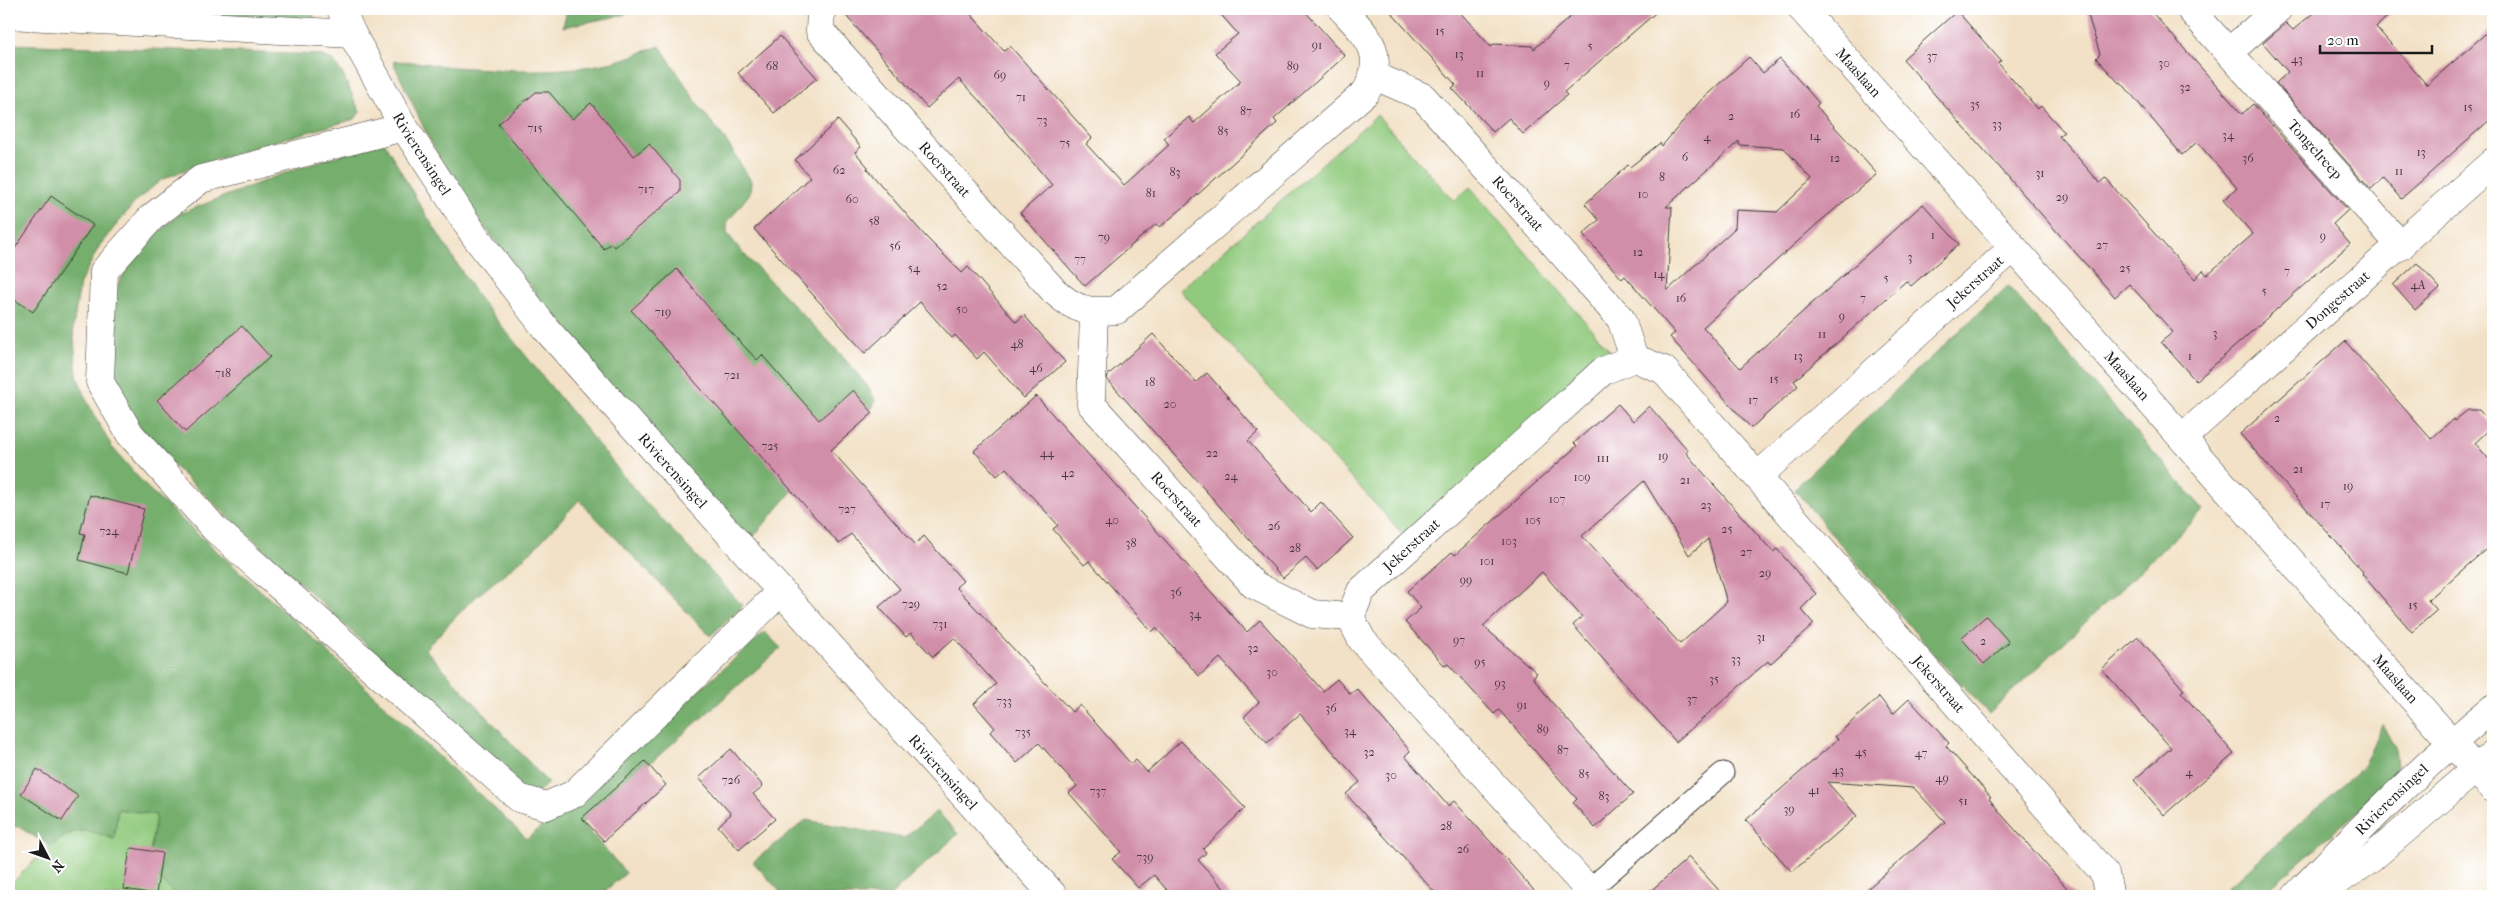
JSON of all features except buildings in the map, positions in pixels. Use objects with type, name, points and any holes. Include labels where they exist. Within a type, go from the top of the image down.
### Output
[{"type":"street","name":"Rivierensingel","points":[[341,9],[352,34],[404,127],[475,236],[546,329],[1054,896]]},
{"type":"street","name":"Roerstraat","points":[[824,9],[821,11],[820,31],[1055,292],[1072,306],[1094,313],[1117,310],[1366,92],[1375,76],[1423,97],[1621,319],[1634,358]]},
{"type":"street","points":[[1342,9],[1367,36],[1376,57],[1375,76]]},
{"type":"street","name":"Maaslaan","points":[[1802,9],[2451,743],[2487,771]]},
{"type":"street","name":"Tongelreep","points":[[2190,9],[2401,246]]},
{"type":"street","points":[[2229,52],[2278,9]]},
{"type":"street","points":[[9,15],[352,34]]},
{"type":"street","points":[[404,127],[201,179],[150,218],[104,271],[100,382],[130,434],[214,528],[519,798],[546,806],[574,794],[781,591]]},
{"type":"street","name":"Dongestraat","points":[[2182,438],[2401,246],[2493,162]]},
{"type":"street","name":"Jekerstraat","points":[[1758,475],[2014,248]]},
{"type":"street","name":"Roerstraat","points":[[1094,313],[1091,404],[1254,585],[1312,614],[1350,617]]},
{"type":"street","name":"Jekerstraat","points":[[1350,617],[1361,591],[1368,584],[1603,371],[1634,358],[1664,370],[1758,475],[2105,874],[2110,896]]},
{"type":"street","points":[[1350,617],[1362,640],[1592,893]]},
{"type":"street","name":"Rivierensingel","points":[[2296,896],[2389,800],[2451,743],[2493,708]]},
{"type":"street","name":"Rivierensingel","points":[[2315,896],[2368,861],[2487,771]]},
{"type":"lane","points":[[1592,893],[1723,773]]},
{"type":"green space","points":[[105,9],[311,9],[315,19]]},
{"type":"green space","points":[[567,9],[634,9],[623,15],[563,27]]},
{"type":"green space","points":[[9,44],[319,55],[333,60],[343,75],[360,112],[355,119],[265,144],[187,169],[161,180],[136,201],[100,245],[80,283],[73,328],[77,375],[87,401],[111,446],[150,491],[300,626],[527,839],[765,632],[781,648],[582,823],[626,873],[599,896],[176,896],[148,866],[156,815],[118,809],[114,839],[88,831],[81,831],[67,835],[51,847],[19,827],[9,826]]},
{"type":"green space","points":[[660,46],[701,109],[725,139],[751,181],[750,193],[727,223],[727,233],[742,252],[838,351],[869,388],[875,400],[873,407],[801,481],[748,543],[620,403],[462,198],[429,139],[393,62],[403,61],[453,67],[493,69],[553,70],[613,62]]},
{"type":"green space","points":[[1377,115],[1454,201],[1470,187],[1611,352],[1407,539],[1180,290]]},
{"type":"green space","points":[[384,142],[423,210],[478,297],[639,495],[743,606],[710,636],[579,500],[533,550],[471,601],[425,649],[548,783],[532,799],[164,457],[128,412],[103,338],[115,289],[130,265],[157,233],[181,213],[303,166]]},
{"type":"green space","points":[[2008,286],[2204,510],[1989,714],[1936,657],[1794,489],[1901,385]]},
{"type":"green space","points":[[2382,724],[2395,748],[2397,766],[2380,792],[2260,896],[2218,896],[2363,767]]},
{"type":"green space","points":[[118,809],[156,815],[148,865],[176,896],[9,896],[9,886],[45,850],[67,835],[77,831],[88,830],[114,839]]},
{"type":"green space","points":[[937,811],[958,834],[890,896],[784,896],[753,862],[806,820],[904,838]]}]
